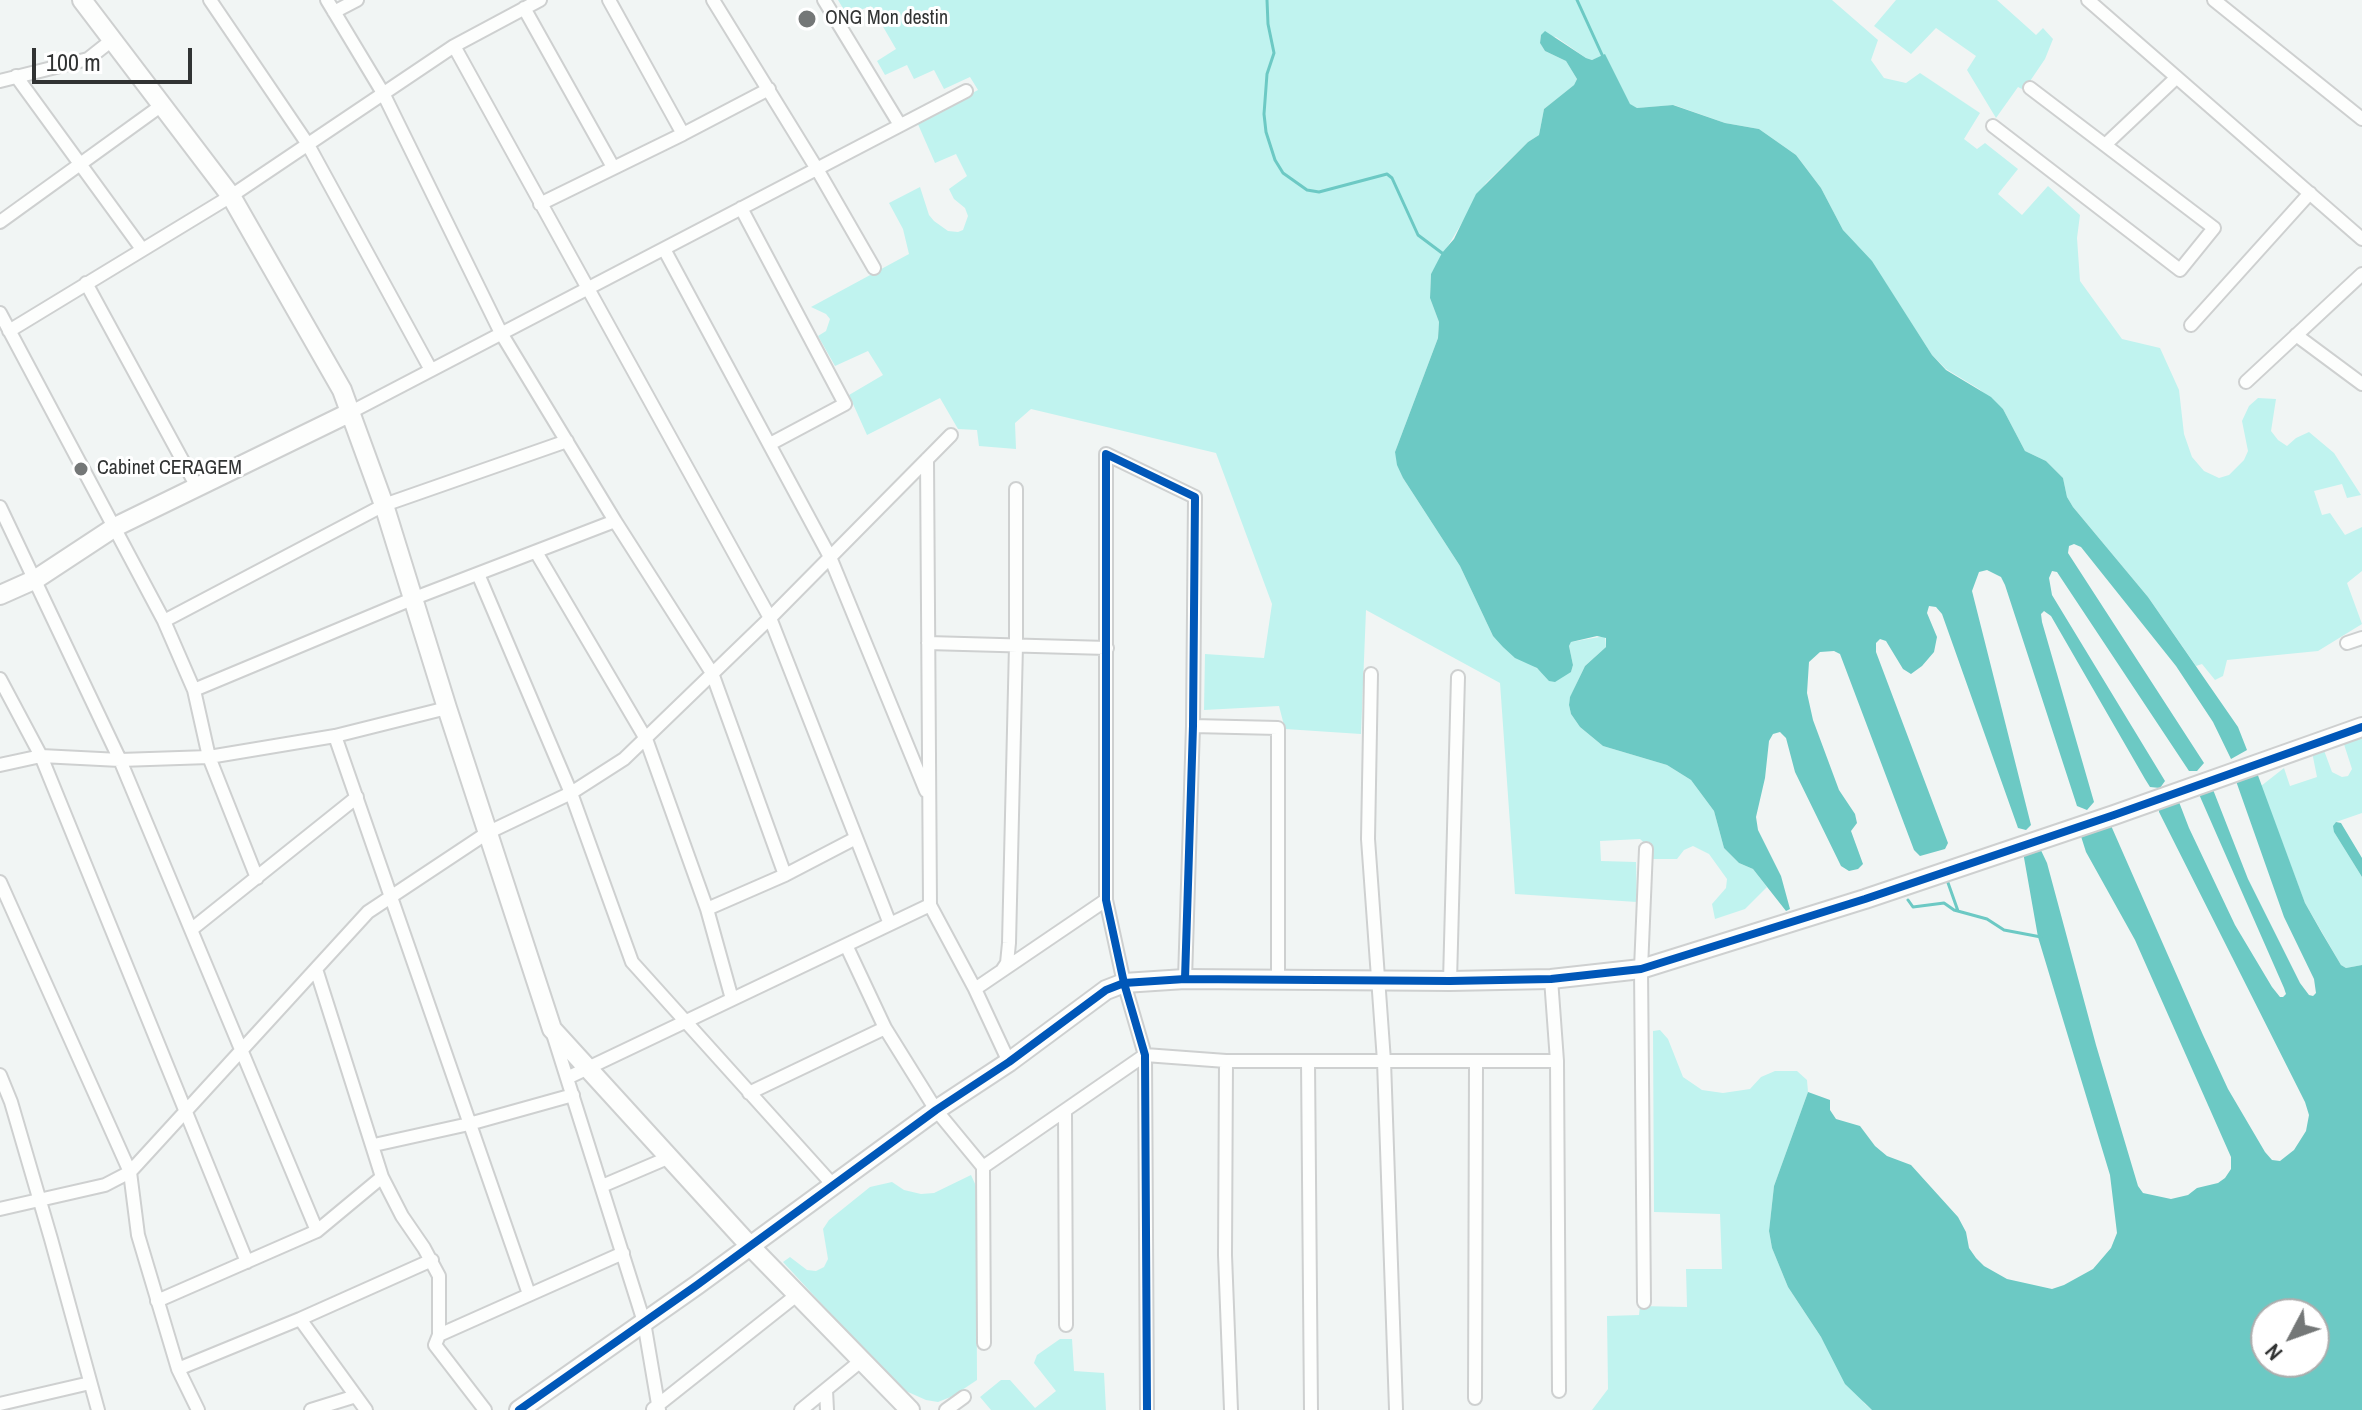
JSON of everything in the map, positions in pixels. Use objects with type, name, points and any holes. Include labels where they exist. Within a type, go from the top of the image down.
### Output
[{"type":"street","points":[[82,0],[231,196],[342,390],[351,412],[384,505],[623,1253],[654,1367],[656,1408]]},
{"type":"street","points":[[210,0],[307,143],[431,370]]},
{"type":"street","points":[[327,0],[383,93],[501,333],[712,673],[785,875]]},
{"type":"street","points":[[334,12],[357,0]]},
{"type":"street","points":[[9,331],[231,196],[454,46],[540,0]]},
{"type":"street","points":[[609,0],[683,134]]},
{"type":"street","points":[[713,0],[874,268]]},
{"type":"street","points":[[824,0],[900,125]]},
{"type":"street","points":[[2088,0],[2362,239]]},
{"type":"street","points":[[2214,0],[2362,119]]},
{"type":"street","points":[[524,8],[613,167]]},
{"type":"street","points":[[0,81],[88,59],[112,40]]},
{"type":"street","points":[[454,46],[770,618],[890,924]]},
{"type":"street","points":[[16,76],[142,249]]},
{"type":"street","points":[[2105,145],[2176,78]]},
{"type":"street","points":[[1993,126],[2180,270],[2214,228],[2030,88]]},
{"type":"street","points":[[540,204],[769,89]]},
{"type":"street","points":[[0,595],[36,579],[115,527],[351,412],[966,91]]},
{"type":"street","points":[[0,222],[162,105]]},
{"type":"street","points":[[2191,325],[2310,193]]},
{"type":"street","points":[[741,208],[845,404],[770,444]]},
{"type":"street","points":[[664,249],[830,557],[929,798]]},
{"type":"street","points":[[2246,382],[2362,274]]},
{"type":"street","points":[[86,283],[197,487]]},
{"type":"street","points":[[0,313],[164,621],[194,690],[201,734],[257,878]]},
{"type":"street","points":[[2296,335],[2362,384]]},
{"type":"street","points":[[0,1209],[105,1185],[130,1172],[368,912],[487,833],[571,793],[624,759],[770,618],[951,435]]},
{"type":"street","points":[[164,621],[384,505],[567,441]]},
{"type":"street","points":[[1147,1410],[1145,1055],[1124,983],[1106,900],[1106,454],[1195,497],[1193,726],[1185,979]]},
{"type":"street","points":[[927,459],[930,905],[975,989],[1009,1062]]},
{"type":"street","points":[[1003,969],[1007,963],[1009,943],[1016,645],[1016,489]]},
{"type":"street","points":[[0,507],[120,760],[317,1231]]},
{"type":"street","points":[[194,690],[412,599],[615,521]]},
{"type":"street","points":[[536,552],[646,739],[707,909],[732,999]]},
{"type":"street","points":[[478,574],[571,793],[632,962],[833,1185]]},
{"type":"street","points":[[2347,643],[2362,638]]},
{"type":"street","points":[[928,643],[1107,648]]},
{"type":"street","points":[[1371,674],[1368,839],[1384,1061],[1396,1409]]},
{"type":"street","points":[[1450,981],[1458,677]]},
{"type":"street","points":[[0,679],[41,756],[247,1262]]},
{"type":"street","points":[[0,765],[41,756],[120,760],[209,757],[335,736],[447,708]]},
{"type":"street","points":[[1193,726],[1278,728],[1278,979]]},
{"type":"street","points":[[519,1410],[1106,990],[1124,983],[1185,979],[1551,979],[1641,969],[1865,899],[2362,727]]},
{"type":"street","points":[[335,736],[529,1294]]},
{"type":"street","points":[[192,929],[357,797]]},
{"type":"street","points":[[707,909],[785,875],[856,838]]},
{"type":"street","points":[[1644,1302],[1641,969],[1646,849]]},
{"type":"street","points":[[0,882],[130,1172],[138,1235],[178,1369],[198,1410]]},
{"type":"street","points":[[975,989],[1106,900]]},
{"type":"street","points":[[567,1078],[930,905]]},
{"type":"street","points":[[846,945],[885,1028],[936,1110],[983,1167],[984,1343]]},
{"type":"street","points":[[316,969],[382,1177],[439,1276],[439,1335],[435,1345],[485,1410]]},
{"type":"street","points":[[1551,979],[1557,1061],[1559,1391]]},
{"type":"street","points":[[749,1093],[885,1028]]},
{"type":"street","points":[[552,1029],[750,1246],[910,1410]]},
{"type":"street","points":[[983,1167],[1145,1055],[1226,1061],[1557,1061]]},
{"type":"street","points":[[1226,1061],[1225,1255],[1231,1410]]},
{"type":"street","points":[[1308,1061],[1311,1410]]},
{"type":"street","points":[[1475,1398],[1476,1061]]},
{"type":"street","points":[[0,1075],[11,1102],[98,1410]]},
{"type":"street","points":[[374,1145],[469,1124],[573,1095]]},
{"type":"street","points":[[1065,1111],[1066,1325]]},
{"type":"street","points":[[602,1186],[670,1157]]},
{"type":"street","points":[[157,1301],[317,1231],[382,1177]]},
{"type":"street","points":[[439,1335],[623,1253]]},
{"type":"street","points":[[178,1369],[432,1260]]},
{"type":"street","points":[[656,1408],[798,1294]]},
{"type":"street","points":[[300,1319],[366,1410]]},
{"type":"street","points":[[801,1410],[862,1360]]},
{"type":"street","points":[[0,1404],[90,1383]]},
{"type":"street","points":[[826,1390],[827,1410]]},
{"type":"street","points":[[311,1410],[356,1396]]},
{"type":"street","points":[[946,1410],[964,1397]]},
{"type":"shaded area","points":[[838,0],[1832,0],[1878,40],[1871,60],[1884,78],[1906,83],[1920,73],[1980,113],[1964,139],[1977,149],[1985,143],[2018,169],[1998,194],[2022,215],[2048,186],[2080,215],[2077,238],[2080,281],[2122,339],[2160,348],[2179,390],[2184,434],[2192,457],[2204,471],[2219,478],[2229,475],[2244,460],[2248,451],[2242,421],[2249,406],[2258,398],[2276,399],[2271,431],[2278,440],[2287,446],[2309,432],[2334,453],[2361,495],[2347,498],[2342,484],[2314,491],[2322,515],[2330,513],[2345,535],[2362,527],[2362,571],[2347,583],[2362,624],[2318,651],[2227,660],[2223,676],[2215,680],[2202,664],[2196,666],[2148,597],[2073,507],[2067,497],[2063,478],[2046,461],[2025,451],[2003,409],[1979,389],[1946,369],[1932,355],[1885,282],[1843,230],[1821,188],[1796,155],[1759,129],[1725,123],[1674,105],[1637,108],[1630,105],[1605,55],[1592,60],[1556,37],[1541,35],[1540,43],[1545,51],[1566,61],[1577,79],[1574,85],[1544,109],[1539,135],[1486,183],[1431,274],[1430,298],[1439,322],[1438,338],[1395,452],[1403,478],[1460,566],[1493,636],[1543,673],[1571,672],[1571,642],[1605,636],[1606,647],[1585,666],[1570,698],[1571,714],[1580,727],[1603,746],[1667,765],[1691,780],[1714,811],[1724,848],[1739,863],[1753,869],[1767,887],[1745,909],[1715,919],[1712,904],[1726,888],[1727,879],[1709,854],[1693,846],[1684,850],[1677,859],[1651,859],[1650,848],[1640,839],[1600,841],[1601,861],[1636,862],[1637,902],[1515,894],[1500,683],[1366,610],[1361,734],[1285,729],[1279,706],[1204,710],[1205,654],[1264,658],[1272,604],[1216,453],[1031,409],[1015,423],[1016,449],[979,446],[977,430],[958,429],[940,398],[867,435],[849,395],[883,375],[868,351],[835,366],[818,336],[826,331],[830,319],[811,307],[909,254],[903,229],[889,203],[920,187],[934,221],[948,231],[963,230],[968,216],[949,189],[967,176],[956,154],[935,163],[917,122],[978,90],[970,77],[944,89],[934,70],[914,79],[907,65],[885,75],[877,61],[896,49],[871,6],[847,15]]},
{"type":"shaded area","points":[[1896,0],[1997,0],[2036,35],[2043,28],[2053,39],[2045,59],[2024,90],[2018,87],[1996,118],[1967,70],[1976,56],[1936,28],[1911,54],[1874,26]]},
{"type":"shaded area","points":[[2341,735],[2362,737],[2362,813],[2336,822],[2334,832],[2362,877],[2362,965],[2346,968],[2341,965],[2305,903],[2261,786],[2284,768],[2290,786],[2317,777],[2311,747],[2322,745],[2332,772],[2342,777],[2348,776],[2352,769]]},
{"type":"shaded area","points":[[1660,1030],[1668,1039],[1683,1077],[1702,1090],[1723,1093],[1750,1089],[1761,1077],[1775,1071],[1797,1071],[1807,1080],[1808,1092],[1774,1186],[1769,1231],[1772,1248],[1788,1287],[1872,1410],[1592,1410],[1608,1389],[1607,1316],[1639,1315],[1640,1306],[1687,1307],[1686,1269],[1722,1269],[1720,1214],[1654,1212],[1653,1031]]},
{"type":"shaded area","points":[[971,1175],[976,1186],[977,1380],[938,1402],[926,1400],[899,1388],[783,1262],[790,1257],[807,1270],[816,1271],[824,1267],[828,1259],[823,1229],[829,1220],[870,1187],[892,1182],[904,1190],[934,1193]]},
{"type":"shaded area","points":[[1060,1339],[1072,1339],[1074,1371],[1104,1373],[1106,1410],[991,1410],[980,1397],[1001,1380],[1010,1380],[1035,1408],[1056,1391],[1034,1363],[1037,1355]]},
{"type":"water","points":[[1545,31],[1586,58],[1592,60],[1605,54],[1630,104],[1637,108],[1673,105],[1725,123],[1759,129],[1796,155],[1821,188],[1843,230],[1872,261],[1932,355],[1946,370],[1991,397],[2003,409],[2025,451],[2046,461],[2063,478],[2067,497],[2073,507],[2148,597],[2238,727],[2247,750],[2231,759],[2213,722],[2176,666],[2081,547],[2074,544],[2069,546],[2068,553],[2204,763],[2197,771],[2189,771],[2057,572],[2052,571],[2049,578],[2052,595],[2165,781],[2160,788],[2150,787],[2051,616],[2044,611],[2041,614],[2042,622],[2094,802],[2087,810],[2077,806],[2005,585],[2001,577],[1987,570],[1979,572],[1972,591],[2031,825],[2026,830],[2018,828],[1942,614],[1936,607],[1929,606],[1927,613],[1937,637],[1934,652],[1922,666],[1911,674],[1903,669],[1886,641],[1880,639],[1876,643],[1876,652],[1948,843],[1945,849],[1920,856],[1914,850],[1840,654],[1820,652],[1809,662],[1807,693],[1813,720],[1839,790],[1855,814],[1857,823],[1851,831],[1863,864],[1849,871],[1841,866],[1795,772],[1786,738],[1780,732],[1773,734],[1769,741],[1756,817],[1758,830],[1781,876],[1790,909],[1786,911],[1753,869],[1739,863],[1724,848],[1714,811],[1691,780],[1667,765],[1603,746],[1580,727],[1571,714],[1570,697],[1585,666],[1606,647],[1606,638],[1597,636],[1571,642],[1571,672],[1555,682],[1549,681],[1537,668],[1515,658],[1493,636],[1460,566],[1403,478],[1395,452],[1438,338],[1439,322],[1430,298],[1431,274],[1454,239],[1476,194],[1528,142],[1539,135],[1544,109],[1574,85],[1577,79],[1566,61],[1545,51],[1540,43]]},
{"type":"water","points":[[2256,770],[2305,903],[2341,965],[2346,968],[2362,965],[2362,1410],[1872,1410],[1845,1384],[1821,1337],[1788,1287],[1772,1248],[1769,1231],[1774,1186],[1808,1092],[1830,1100],[1830,1110],[1836,1119],[1860,1126],[1887,1156],[1911,1165],[1958,1217],[1966,1232],[1969,1248],[1984,1266],[2007,1279],[2052,1289],[2064,1285],[2093,1269],[2111,1248],[2117,1233],[2110,1175],[2038,937],[2023,852],[2038,844],[2047,863],[2096,1045],[2138,1186],[2143,1193],[2171,1199],[2218,1183],[2231,1169],[2231,1157],[2135,940],[2086,852],[2079,830],[2109,821],[2228,1089],[2265,1152],[2272,1160],[2280,1161],[2294,1150],[2306,1131],[2309,1115],[2305,1102],[2159,808],[2174,797],[2179,802],[2235,925],[2272,987],[2283,997],[2286,994],[2284,988],[2198,792],[2212,787],[2248,879],[2300,983],[2313,996],[2316,993],[2314,979],[2284,917],[2236,781]]},
{"type":"water","points":[[2336,822],[2341,823],[2362,858],[2362,877],[2334,832]]},
{"type":"waterway","points":[[1267,0],[1274,53],[1267,74],[1264,114],[1275,160],[1283,173],[1307,190],[1319,192],[1387,174],[1392,178],[1418,235],[1442,253]]},
{"type":"waterway","points":[[1577,0],[1604,59]]},
{"type":"waterway","points":[[1947,880],[1958,911]]},
{"type":"waterway","points":[[1908,900],[1913,907],[1944,903],[1954,910],[1987,919],[2004,930],[2041,937]]},
{"type":"cycle path","points":[[1147,1410],[1145,1055],[1124,983],[1106,900],[1106,454],[1195,497],[1193,726],[1185,979]]},
{"type":"cycle path","points":[[519,1410],[1106,990],[1124,983],[1185,979],[1551,979],[1641,969],[1865,899],[2362,727]]},
{"type":"place","name":"ONG Mon destin","points":[[807,19]]},
{"type":"place","name":"Cabinet CERAGEM","points":[[81,469]]}]
